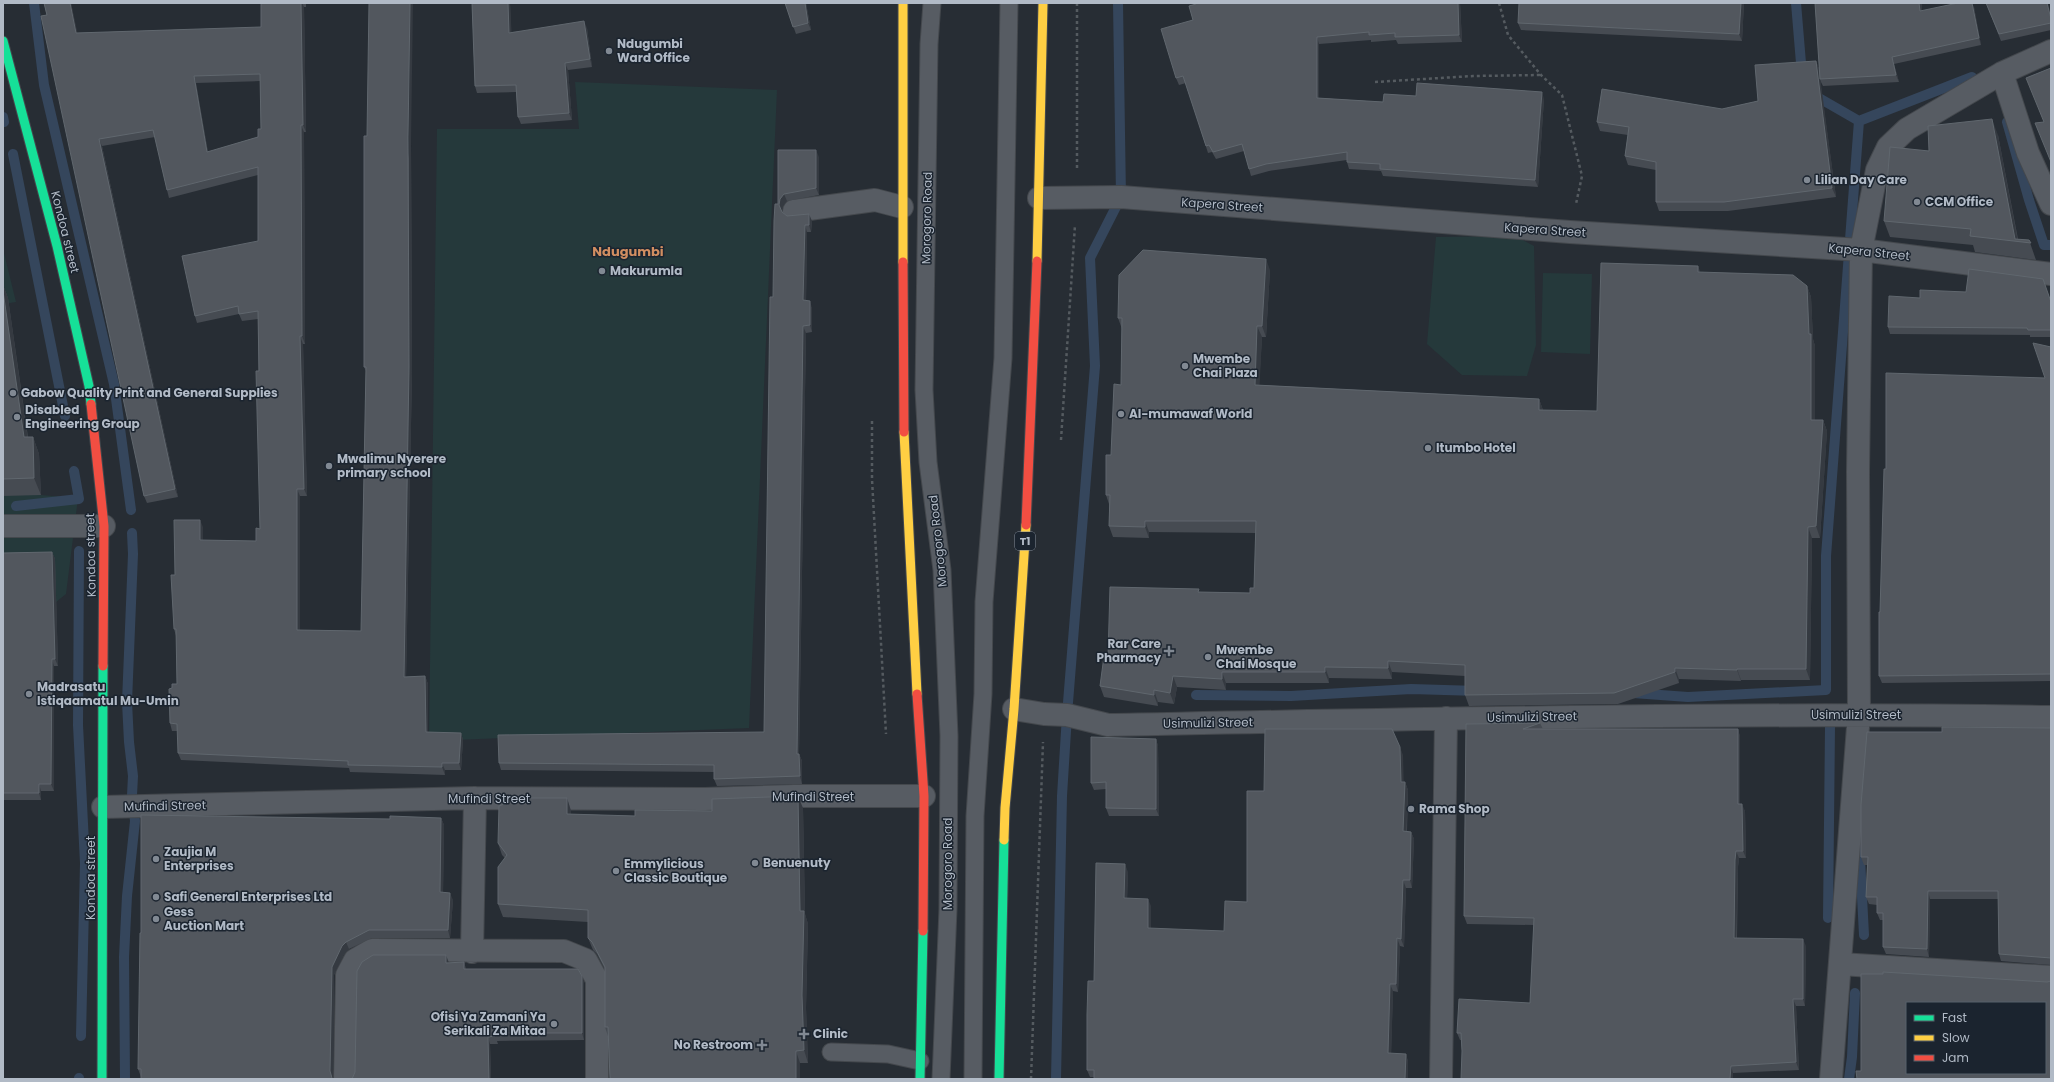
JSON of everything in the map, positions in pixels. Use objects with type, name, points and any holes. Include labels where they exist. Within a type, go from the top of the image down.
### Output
[{"type":"main road","name":"Morogoro Road","points":[[903,3],[903,421],[916,688],[924,796],[920,1079]]},
{"type":"main road","name":"T1","points":[[999,1079],[1005,808],[1014,709],[1028,500],[1039,198],[1042,3]]},
{"type":"main road","name":"Kondoa street","points":[[3,41],[57,246],[89,386],[104,526],[102,1079]]},
{"type":"street","points":[[1831,1079],[1859,714],[1858,472],[1861,250],[1877,170],[1888,147],[1907,129],[2002,73],[2051,51]]},
{"type":"street","points":[[2002,73],[2028,153],[2051,204]]},
{"type":"street","name":"Kapera Street","points":[[1039,198],[1121,197],[1570,232],[1861,250],[2051,274]]},
{"type":"street","points":[[794,211],[875,200],[902,207]]},
{"type":"street","points":[[3,526],[104,526]]},
{"type":"street","name":"Usimulizi Street","points":[[1014,709],[1044,714],[1067,715],[1108,725],[1446,718],[1859,714],[2051,717]]},
{"type":"street","points":[[1441,1079],[1446,718]]},
{"type":"street","name":"Mufindi Street","points":[[103,807],[475,798],[705,799],[794,796],[924,796]]},
{"type":"street","points":[[472,952],[475,798]]},
{"type":"street","points":[[345,1079],[347,975],[355,960],[372,950],[472,952],[564,951],[586,960],[597,980],[597,1079]]},
{"type":"street","points":[[1840,964],[2051,977]]},
{"type":"lane","name":"Morogoro Road","points":[[932,3],[929,51],[924,390],[928,462],[942,570],[949,736],[948,908],[941,1079]]},
{"type":"lane","points":[[973,1079],[975,816],[983,694],[984,602],[1003,358],[1008,3]]},
{"type":"lane","points":[[831,1052],[888,1054],[920,1061]]},
{"type":"path","points":[[1499,3],[1508,35],[1541,75],[1562,95],[1582,176],[1570,232]]},
{"type":"path","points":[[1375,82],[1465,77],[1541,75]]},
{"type":"green space","name":"Makurumla","points":[[575,82],[777,90],[749,728],[429,741],[437,129],[579,129]]},
{"type":"green space","points":[[1515,236],[1534,246],[1536,345],[1527,376],[1462,375],[1427,344],[1436,237]]},
{"type":"green space","points":[[3,249],[16,302],[3,304]]},
{"type":"green space","points":[[1543,273],[1592,274],[1590,354],[1541,352]]},
{"type":"green space","points":[[3,492],[78,498],[66,594],[45,611],[3,621]]},
{"type":"building","points":[[44,3],[70,3],[76,33],[261,27],[261,3],[301,3],[303,125],[301,125],[302,336],[300,336],[304,489],[297,489],[297,630],[361,631],[366,367],[364,367],[364,136],[367,136],[369,3],[410,3],[408,137],[409,367],[404,677],[425,676],[426,732],[461,733],[459,763],[442,763],[442,767],[348,765],[348,761],[178,753],[177,724],[170,723],[169,689],[172,688],[172,684],[177,684],[176,629],[174,629],[171,575],[175,575],[174,520],[200,520],[200,540],[256,541],[256,528],[260,529],[256,371],[259,371],[258,311],[239,314],[238,306],[195,316],[182,256],[258,241],[258,167],[167,190],[153,130],[99,139],[175,489],[144,496],[41,16],[47,15]],"holes":[[[260,74],[261,129],[258,129],[258,137],[207,152],[194,76]]]},
{"type":"building","points":[[472,3],[508,3],[509,33],[584,21],[590,59],[565,63],[569,113],[518,117],[516,85],[475,86]]},
{"type":"building","points":[[785,3],[805,3],[808,23],[793,27]]},
{"type":"building","points":[[1196,3],[1458,3],[1459,35],[1395,37],[1395,33],[1369,35],[1369,32],[1317,37],[1317,98],[1383,102],[1384,94],[1416,96],[1417,83],[1542,92],[1535,180],[1380,169],[1380,164],[1347,162],[1347,152],[1266,164],[1249,169],[1242,144],[1213,152],[1209,145],[1206,146],[1183,76],[1176,78],[1161,29],[1193,20],[1189,6]]},
{"type":"building","points":[[1519,3],[1741,3],[1739,34],[1518,23]]},
{"type":"building","points":[[1815,3],[1919,3],[1920,11],[1958,3],[1972,3],[1979,38],[1892,57],[1896,75],[1820,79]]},
{"type":"building","points":[[1986,3],[2047,3],[2051,23],[1999,34]]},
{"type":"building","points":[[1816,61],[1832,188],[1724,202],[1656,202],[1656,162],[1625,156],[1629,127],[1597,122],[1602,89],[1722,109],[1758,101],[1755,65]]},
{"type":"building","points":[[2051,68],[2051,162],[2035,123],[2044,122],[2026,78]]},
{"type":"building","points":[[1992,119],[2015,239],[2029,240],[2031,243],[1970,236],[1971,229],[1884,221],[1890,147],[1929,151],[1928,126]]},
{"type":"building","points":[[778,150],[816,150],[816,188],[784,194],[780,199],[779,205],[782,212],[787,216],[809,214],[809,225],[805,225],[803,300],[810,301],[810,325],[803,326],[797,754],[799,754],[800,776],[714,779],[714,765],[499,763],[498,735],[764,732],[770,297],[773,297],[774,221],[775,204],[778,204]]},
{"type":"building","points":[[1143,250],[1266,259],[1262,326],[1257,326],[1255,385],[1539,399],[1539,410],[1597,411],[1601,263],[1698,266],[1698,272],[1793,275],[1807,286],[1809,334],[1811,334],[1811,420],[1823,420],[1816,526],[1808,527],[1806,669],[1737,670],[1675,668],[1675,672],[1614,693],[1465,695],[1465,665],[1388,661],[1388,668],[1325,667],[1325,672],[1222,672],[1222,679],[1173,676],[1170,693],[1154,690],[1154,695],[1100,686],[1104,656],[1108,657],[1110,587],[1199,589],[1198,592],[1250,593],[1250,588],[1254,588],[1256,521],[1145,521],[1145,527],[1109,526],[1110,495],[1106,495],[1106,455],[1111,455],[1114,384],[1121,385],[1122,318],[1118,318],[1119,275]]},
{"type":"building","points":[[1969,269],[2043,279],[2051,302],[2051,330],[2028,330],[2027,328],[1888,327],[1889,296],[1920,298],[1920,290],[1966,292]]},
{"type":"building","points":[[3,291],[24,437],[33,437],[34,478],[3,479]]},
{"type":"building","points":[[2033,343],[2051,347],[2051,674],[1879,676],[1879,612],[1884,469],[1886,469],[1886,373],[2045,378]]},
{"type":"building","points":[[52,552],[55,659],[52,659],[51,784],[39,784],[39,793],[3,793],[3,553]]},
{"type":"building","points":[[1540,723],[1523,729],[1738,729],[1738,804],[1742,804],[1743,851],[1736,851],[1735,860],[1734,938],[1803,939],[1803,999],[1793,999],[1796,1062],[1731,1066],[1730,1079],[1461,1079],[1461,1033],[1457,1033],[1459,999],[1530,1003],[1534,918],[1464,916],[1466,724]]},
{"type":"building","points":[[1942,727],[2051,728],[2051,958],[1999,954],[1998,891],[1928,891],[1927,949],[1883,947],[1883,913],[1877,913],[1877,897],[1866,897],[1868,857],[1861,857],[1861,805],[1867,732],[1942,732]]},
{"type":"building","points":[[1265,729],[1392,729],[1400,747],[1401,782],[1405,782],[1403,831],[1411,832],[1410,880],[1403,880],[1401,939],[1397,938],[1396,984],[1390,984],[1388,1053],[1406,1054],[1405,1079],[1094,1079],[1094,1070],[1087,1070],[1087,1015],[1088,981],[1094,981],[1096,863],[1125,864],[1124,898],[1148,899],[1148,928],[1224,931],[1225,901],[1247,902],[1247,791],[1264,791]]},
{"type":"building","points":[[1091,737],[1156,739],[1156,809],[1106,808],[1106,782],[1091,783]]},
{"type":"building","points":[[798,796],[800,911],[804,911],[802,995],[804,1050],[796,1051],[796,1079],[610,1079],[608,1027],[605,1027],[605,967],[592,942],[588,938],[588,910],[498,904],[498,867],[507,855],[498,843],[499,806],[520,798],[567,798],[567,814],[635,816],[635,810],[712,811],[712,799]]},
{"type":"building","points":[[141,815],[390,819],[390,816],[441,818],[440,892],[450,893],[448,930],[369,930],[346,942],[342,946],[332,967],[330,1071],[333,1079],[141,1079],[141,1069],[138,1069],[141,933]]},
{"type":"building","points":[[373,955],[446,955],[446,963],[464,962],[464,969],[578,969],[582,976],[582,1033],[495,1033],[495,1036],[488,1037],[489,1079],[352,1079],[355,1072],[357,971],[362,962]]},
{"type":"building","points":[[1883,972],[2047,982],[2051,981],[2051,1079],[1857,1079],[1856,1071],[1861,1071],[1861,974],[1883,974]]},
{"type":"waterway","points":[[34,3],[44,85],[114,384],[131,510]]},
{"type":"waterway","points":[[1056,1079],[1062,796],[1067,715],[1095,366],[1090,258],[1121,197],[1118,3]]},
{"type":"waterway","points":[[1796,3],[1802,75]]},
{"type":"waterway","points":[[1812,94],[1859,121],[1972,77]]},
{"type":"waterway","points":[[3,117],[4,122]]},
{"type":"waterway","points":[[1633,693],[1688,697],[1826,690],[1826,556],[1859,121]]},
{"type":"waterway","points":[[2007,122],[2029,200],[2044,245],[2051,245]]},
{"type":"waterway","points":[[13,154],[65,416]]},
{"type":"waterway","points":[[16,506],[79,499],[74,471]]},
{"type":"waterway","points":[[125,1079],[124,957],[127,896],[135,821],[132,795],[133,776],[129,742],[127,702],[133,554],[132,533]]},
{"type":"waterway","points":[[79,551],[78,725],[85,863],[81,1036]]},
{"type":"waterway","points":[[1196,695],[1291,696],[1411,689],[1478,691]]},
{"type":"waterway","points":[[1828,918],[1830,727]]},
{"type":"waterway","points":[[1859,839],[1864,935]]},
{"type":"waterway","points":[[1849,1079],[1852,1057],[1855,993]]},
{"type":"traffic: fast","points":[[3,41],[57,246],[89,386],[91,404]]},
{"type":"traffic: fast","points":[[102,1079],[103,666]]},
{"type":"traffic: fast","points":[[999,1079],[1004,840]]},
{"type":"traffic: fast","points":[[920,1079],[923,931]]},
{"type":"traffic: slow","points":[[903,3],[903,262]]},
{"type":"traffic: slow","points":[[1037,261],[1043,3]]},
{"type":"traffic: slow","points":[[904,432],[917,694]]},
{"type":"traffic: slow","points":[[1004,840],[1005,808],[1014,709],[1026,525]]},
{"type":"traffic: jam","points":[[1026,525],[1037,261]]},
{"type":"traffic: jam","points":[[903,262],[904,432]]},
{"type":"traffic: jam","points":[[91,404],[104,526],[103,666]]},
{"type":"traffic: jam","points":[[917,694],[924,796],[923,931]]},
{"type":"place","name":"Ndugumbi Ward Office","points":[[609,51]]},
{"type":"place","name":"Lilian Day Care","points":[[1807,180]]},
{"type":"place","name":"CCM Office","points":[[1917,202]]},
{"type":"place","name":"Makurumla","points":[[602,271]]},
{"type":"place","name":"Mwembe Chai Plaza","points":[[1185,366]]},
{"type":"place","name":"Gabow Quality Print and General Supplies","points":[[13,393]]},
{"type":"place","name":"Al-mumawaf World","points":[[1121,414]]},
{"type":"place","name":"Disabled Engineering Group","points":[[17,417]]},
{"type":"place","name":"Itumbo Hotel","points":[[1428,448]]},
{"type":"place","name":"Mwalimu Nyerere primary school","points":[[329,466]]},
{"type":"place","name":"Rar Care Pharmacy","points":[[1169,651]]},
{"type":"place","name":"Mwembe Chai Mosque","points":[[1208,657]]},
{"type":"place","name":"Madrasatu Istiqaamatul Mu-Umin","points":[[29,694]]},
{"type":"place","name":"Rama Shop","points":[[1411,809]]},
{"type":"place","name":"Zaujia M Enterprises","points":[[156,859]]},
{"type":"place","name":"Benuenuty","points":[[755,863]]},
{"type":"place","name":"Emmylicious Classic Boutique","points":[[616,871]]},
{"type":"place","name":"Safi General Enterprises Ltd","points":[[156,897]]},
{"type":"place","name":"Gess Auction Mart","points":[[156,919]]},
{"type":"place","name":"Ofisi Ya Zamani Ya Serikali Za Mitaa","points":[[554,1024]]},
{"type":"place","name":"Clinic","points":[[804,1034]]},
{"type":"place","name":"No Restroom","points":[[762,1045]]},
{"type":"district","name":"Ndugumbi","points":[[628,251]]}]
